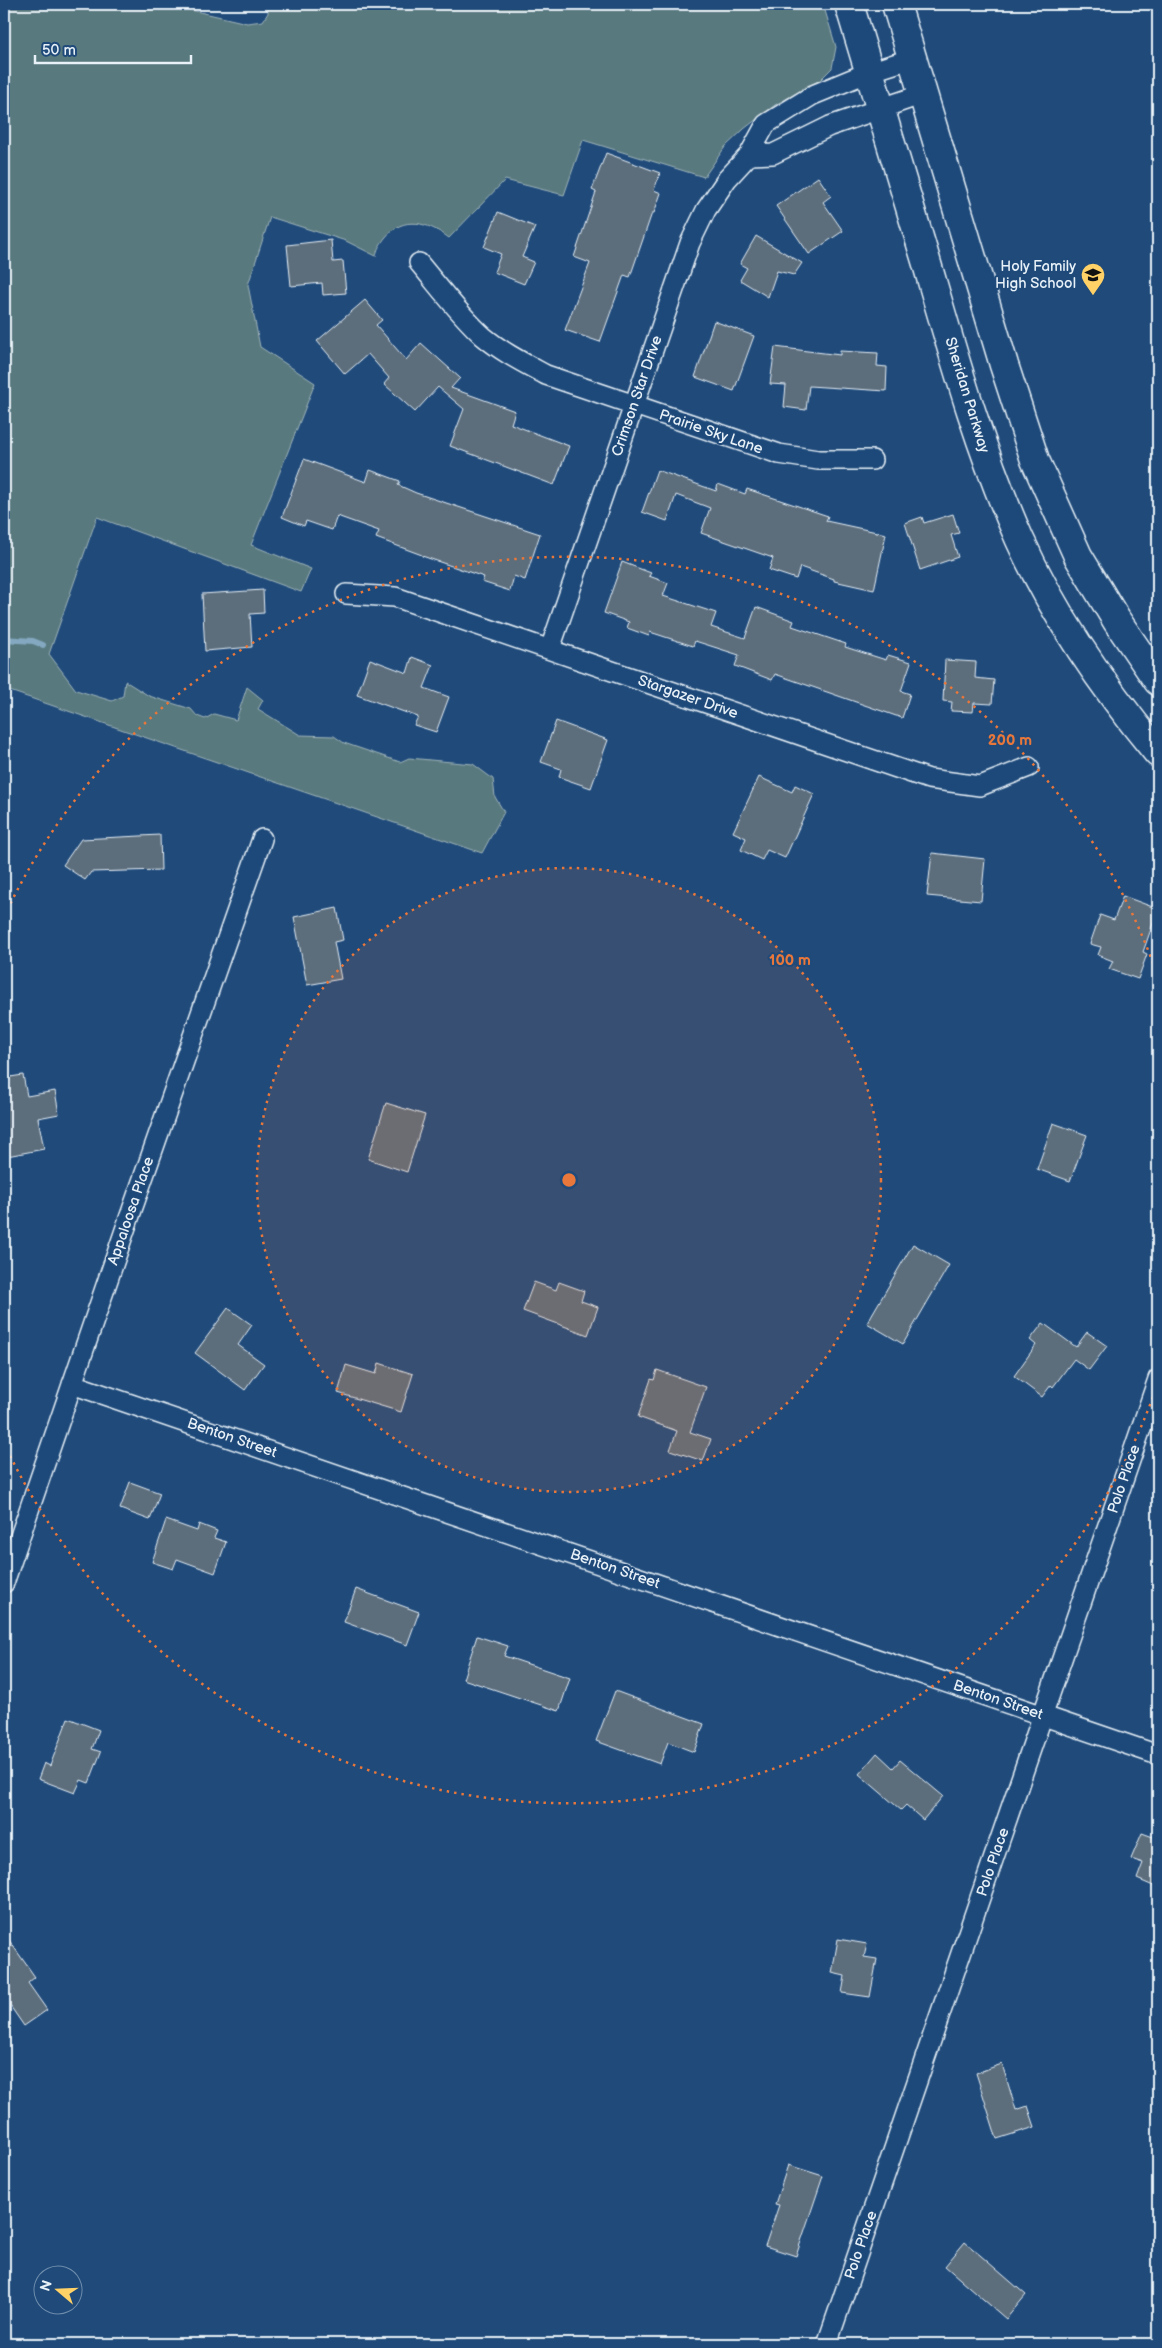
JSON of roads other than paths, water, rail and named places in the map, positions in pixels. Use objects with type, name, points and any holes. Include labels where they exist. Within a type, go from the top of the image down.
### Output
[{"type":"main road","name":"Sheridan Parkway","points":[[849,4],[979,437],[1020,540],[1064,622],[1093,668],[1158,753]]},
{"type":"main road","points":[[896,4],[1004,365],[1035,460],[1078,556],[1117,621],[1158,681]]},
{"type":"street","name":"Crimson Star Drive","points":[[550,649],[690,243],[706,210],[727,179],[749,155],[766,124],[813,95],[869,72],[913,58]]},
{"type":"street","points":[[749,155],[773,154],[830,126],[923,94]]},
{"type":"street","name":"Prairie Sky Lane","points":[[420,263],[456,309],[484,336],[515,359],[546,375],[779,454],[818,460],[872,460]]},
{"type":"street","name":"Stargazer Drive","points":[[346,594],[395,597],[929,779],[980,786],[1029,767]]},
{"type":"street","name":"Appaloosa Place","points":[[4,1584],[262,839]]},
{"type":"street","name":"Polo Place","points":[[827,2344],[1158,1379]]},
{"type":"street","name":"Benton Street","points":[[72,1384],[1158,1755]]},
{"type":"waterway","points":[[4,639],[33,641],[43,645]]},
{"type":"place","name":"Holy Family High School","points":[[1093,296]]}]
